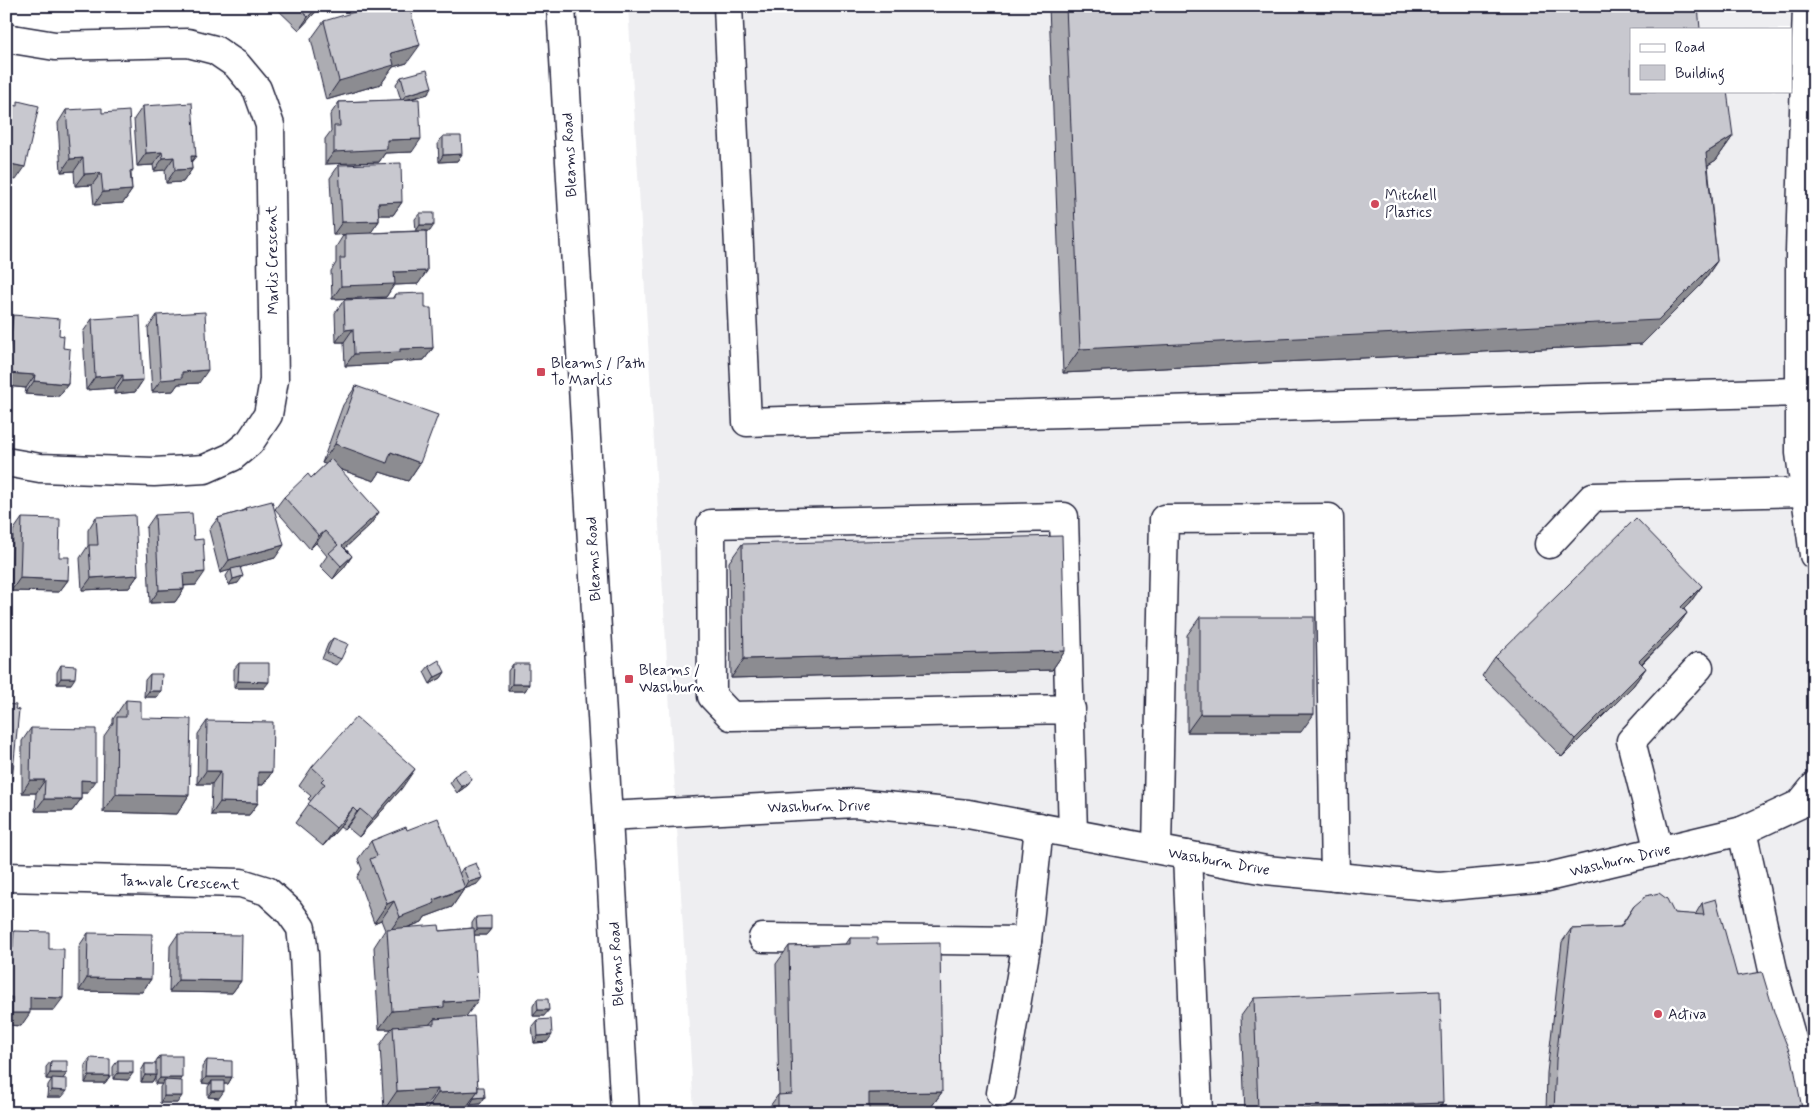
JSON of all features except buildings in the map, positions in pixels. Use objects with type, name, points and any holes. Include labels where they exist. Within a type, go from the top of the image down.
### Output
[{"type":"street","name":"Bleams Road","points":[[561,6],[625,1113]]},
{"type":"street","points":[[728,6],[746,422],[1800,392]]},
{"type":"street","points":[[1807,6],[1800,253],[1800,392],[1807,454],[1805,492],[1813,542]]},
{"type":"street","name":"Marlis Crescent","points":[[6,38],[55,46],[188,44],[215,50],[237,65],[257,89],[270,125],[274,380],[268,415],[250,442],[232,457],[205,469],[154,472],[40,468],[6,462]]},
{"type":"street","points":[[1548,544],[1592,497],[1805,492]]},
{"type":"street","points":[[1071,709],[731,716],[712,696],[711,524],[1064,517],[1071,709],[1073,833]]},
{"type":"street","points":[[1157,849],[1164,519],[1329,518],[1335,877]]},
{"type":"street","points":[[1660,851],[1631,741],[1699,666]]},
{"type":"street","name":"Washburn Drive","points":[[608,816],[855,803],[968,814],[1266,870],[1439,887],[1548,877],[1742,831],[1800,804],[1814,787]]},
{"type":"street","points":[[1001,1093],[1027,941],[1039,827]]},
{"type":"street","points":[[1742,831],[1775,979],[1796,1053],[1810,1113]]},
{"type":"street","points":[[1187,855],[1198,1113]]},
{"type":"street","name":"Tamvale Crescent","points":[[6,877],[241,883],[267,891],[288,911],[301,928],[312,1113]]},
{"type":"street","points":[[763,938],[1027,941]]},
{"type":"shaded area","points":[[628,6],[1814,6],[1814,1113],[694,1113]]},
{"type":"place","name":"Mitchell Plastics","points":[[1375,204]]},
{"type":"place","name":"Bleams / Path To Marlis","points":[[541,372]]},
{"type":"place","name":"Bleams / Washburn","points":[[629,679]]},
{"type":"place","name":"Activa","points":[[1658,1014]]}]
